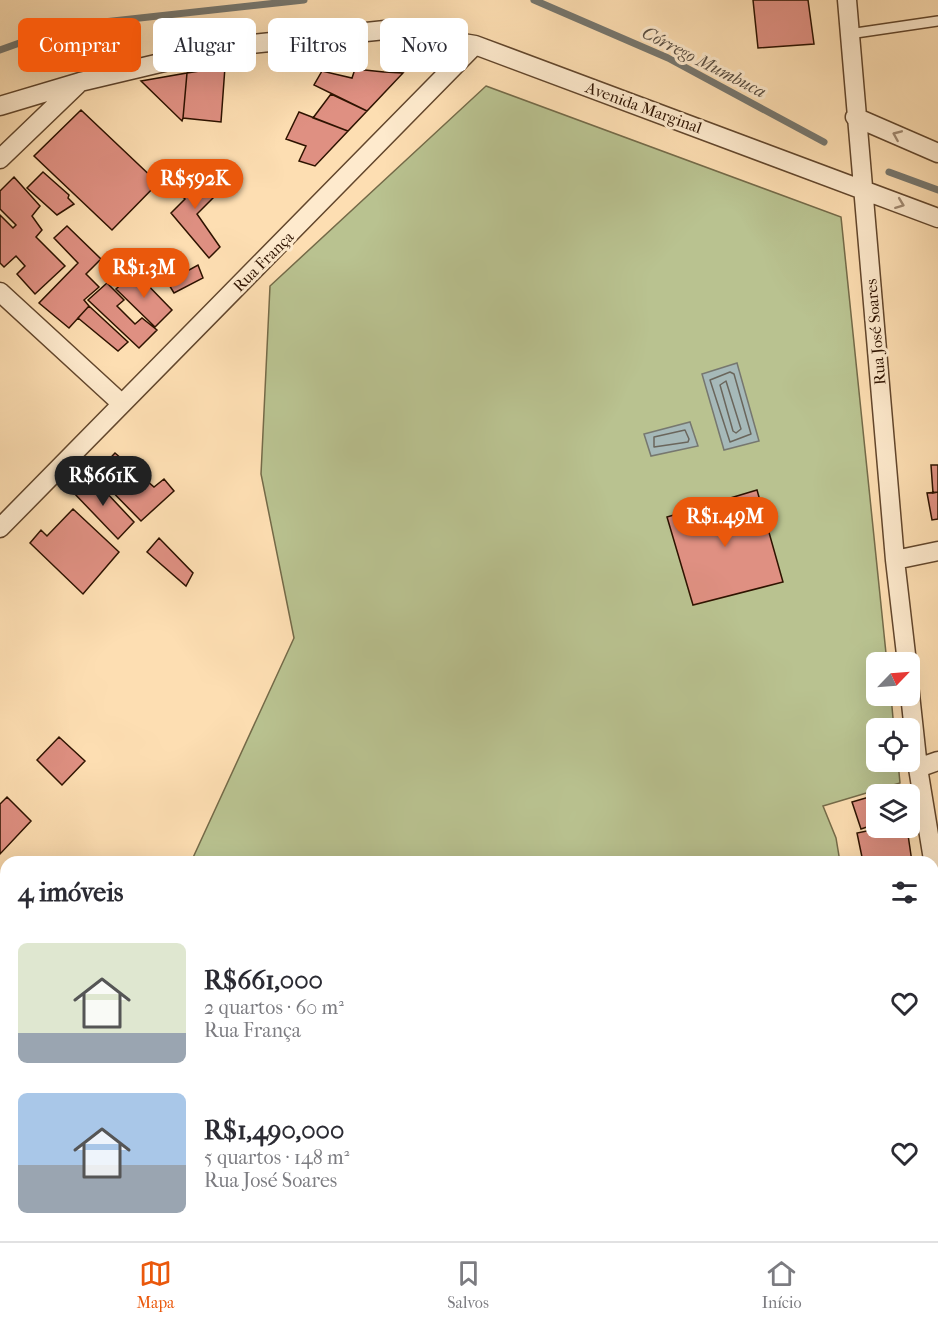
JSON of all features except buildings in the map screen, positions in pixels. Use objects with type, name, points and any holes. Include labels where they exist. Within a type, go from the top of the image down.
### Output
[{"type":"street","name":"Rua José Soares","points":[[847,0],[855,117],[895,560],[906,652]]},
{"type":"street","name":"Avenida Marginal","points":[[0,106],[80,82],[232,46],[385,30],[475,45],[938,218]]},
{"type":"street","name":"Rua França","points":[[0,528],[475,45]]},
{"type":"street","points":[[0,159],[80,82]]},
{"type":"street","points":[[855,117],[938,153]]},
{"type":"street","points":[[0,292],[122,404]]},
{"type":"street","points":[[895,560],[938,551]]},
{"type":"street","points":[[920,767],[938,761]]},
{"type":"street","points":[[919,772],[932,856]]},
{"type":"lane","points":[[849,34],[938,21]]},
{"type":"green space","points":[[486,86],[841,217],[886,652],[866,652],[866,706],[892,706],[893,718],[866,718],[866,772],[899,772],[900,783],[866,784],[866,793],[823,806],[836,838],[839,856],[194,856],[294,638],[261,474],[270,286]]},
{"type":"water","points":[[737,363],[759,441],[724,450],[702,374]]},
{"type":"water","points":[[690,422],[698,446],[651,456],[644,434]]},
{"type":"waterway","name":"Córrego Mumbuca","points":[[0,50],[67,26],[304,0]]},
{"type":"waterway","name":"Córrego Mumbuca","points":[[534,0],[668,58],[824,142]]},
{"type":"waterway","name":"Córrego Mumbuca","points":[[889,172],[938,190]]}]
